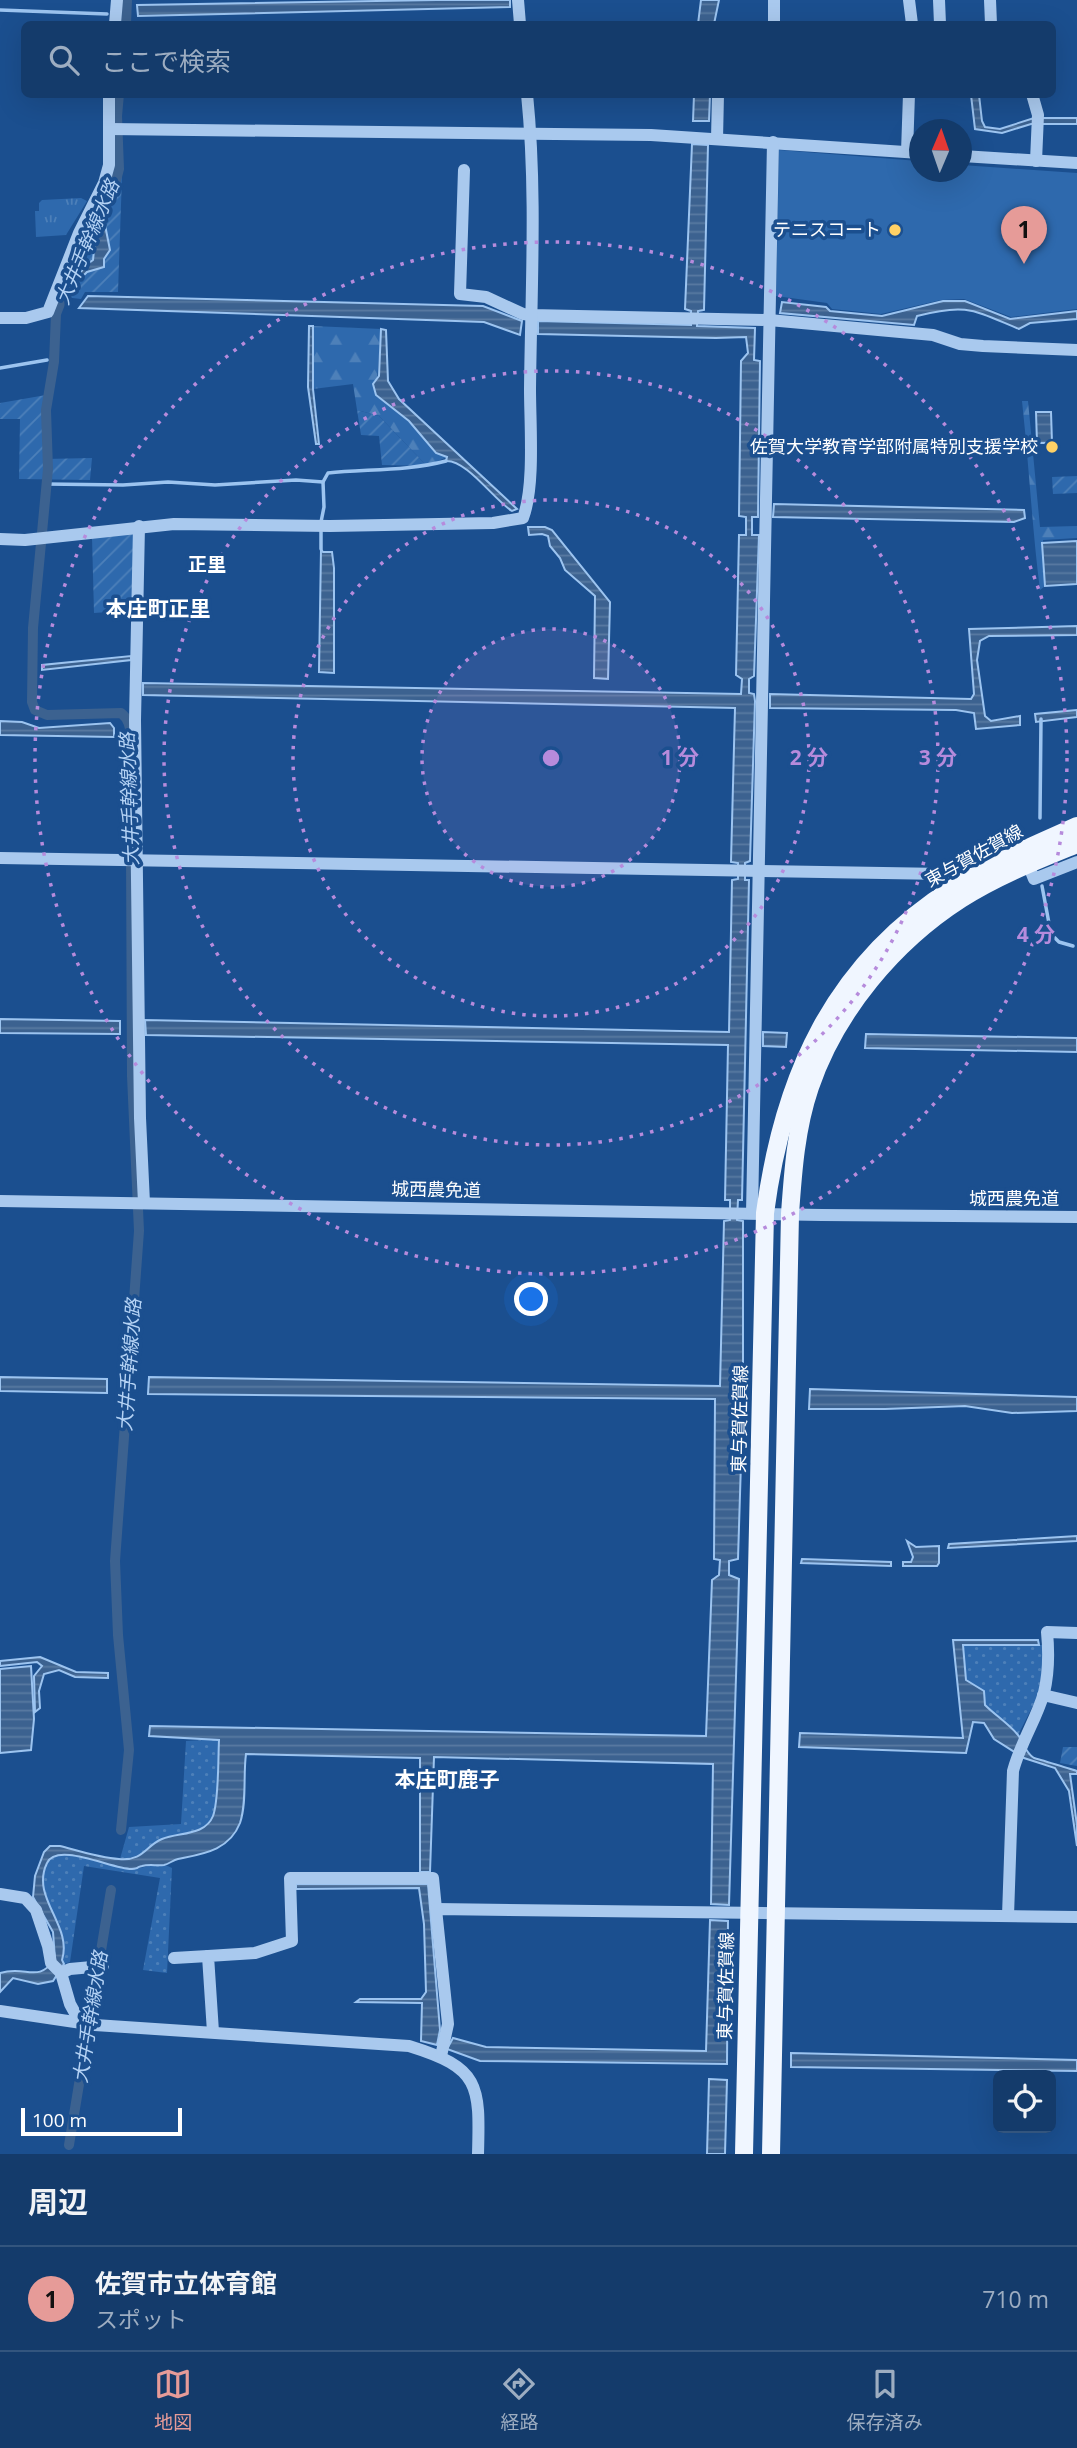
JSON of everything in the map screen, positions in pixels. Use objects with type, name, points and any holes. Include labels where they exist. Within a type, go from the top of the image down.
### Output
[{"type":"main road","name":"東与賀佐賀線","points":[[744,2154],[749,1914],[746,1213],[770,1173],[794,1083],[812,1042],[832,1006],[857,972],[886,940],[921,909],[954,887],[1023,851],[1077,827]]},
{"type":"main road","name":"東与賀佐賀線","points":[[771,2154],[790,1214],[796,1140],[810,1087],[828,1047],[845,1016],[896,951],[927,923],[962,898],[1028,864],[1077,844]]},
{"type":"street","points":[[115,21],[117,0]]},
{"type":"street","points":[[518,0],[520,21]]},
{"type":"street","points":[[774,0],[774,21]]},
{"type":"street","points":[[909,0],[912,21]]},
{"type":"street","points":[[939,0],[940,21]]},
{"type":"street","points":[[990,0],[991,21]]},
{"type":"street","points":[[0,318],[26,318],[48,313],[109,165],[114,129],[110,98]]},
{"type":"street","points":[[0,539],[42,538],[139,526],[220,523],[321,526],[494,523],[523,518],[527,509],[529,477],[531,315],[531,134],[527,98]]},
{"type":"street","points":[[718,98],[718,139]]},
{"type":"street","points":[[909,98],[911,119]]},
{"type":"street","points":[[1033,98],[1037,121],[1036,161]]},
{"type":"street","points":[[114,129],[651,135],[909,153]]},
{"type":"street","points":[[746,1213],[747,872],[769,320],[773,142]]},
{"type":"street","points":[[972,157],[1077,163]]},
{"type":"street","points":[[464,170],[460,295],[486,297],[523,314],[769,320],[933,335],[960,344],[1077,351]]},
{"type":"street","points":[[139,526],[129,722],[144,1203]]},
{"type":"street","points":[[0,858],[944,874]]},
{"type":"street","points":[[1028,864],[1034,879],[1077,862]]},
{"type":"street","name":"城西農免道","points":[[0,1201],[1077,1217]]},
{"type":"street","points":[[1008,1916],[1011,1797],[1017,1755],[1043,1695],[1049,1666],[1047,1632],[1077,1633]]},
{"type":"street","points":[[1043,1695],[1077,1703]]},
{"type":"street","points":[[174,1958],[256,1953],[292,1941],[290,1878],[433,1878],[448,2024],[443,2046]]},
{"type":"street","points":[[0,1894],[25,1898],[36,1910],[51,1963],[61,1973],[70,2004],[81,2024]]},
{"type":"street","points":[[436,1909],[1077,1917]]},
{"type":"street","points":[[208,1956],[213,2032]]},
{"type":"street","points":[[61,1973],[69,1969],[98,1966]]},
{"type":"street","points":[[0,2011],[81,2024],[443,2046]]},
{"type":"street","points":[[443,2046],[472,2085],[479,2108],[478,2154]]},
{"type":"green space","points":[[779,150],[909,160],[909,182],[972,182],[972,166],[1077,173],[1077,309],[1011,317],[964,299],[941,300],[881,314],[832,309],[827,303],[776,296]]},
{"type":"green space","points":[[122,176],[118,292],[85,292],[81,299],[64,297],[93,231]]},
{"type":"green space","points":[[81,198],[87,201],[66,235],[36,237],[35,211],[39,211],[39,203],[42,200]]},
{"type":"green space","points":[[313,326],[381,329],[376,395],[409,421],[436,453],[447,457],[427,466],[379,416],[357,410],[353,384],[313,389]]},
{"type":"green space","points":[[46,395],[43,409],[44,459],[92,458],[90,480],[19,479],[20,419],[0,419],[0,403]]},
{"type":"green space","points":[[1022,401],[1028,401],[1040,527],[1077,526],[1077,538],[1043,540],[1045,586],[1040,590],[1035,543]]},
{"type":"green space","points":[[357,410],[379,416],[427,466],[382,465],[379,436],[361,435]]},
{"type":"green space","points":[[1077,476],[1077,493],[1053,494],[1052,477]]},
{"type":"green space","points":[[136,530],[135,610],[94,613],[92,537]]},
{"type":"green space","points":[[963,1645],[1045,1645],[1040,1692],[1018,1735],[985,1705],[984,1691],[966,1680]]},
{"type":"green space","points":[[219,1739],[216,1799],[207,1826],[138,1855],[120,1859],[129,1827],[181,1824],[186,1741]]},
{"type":"green space","points":[[1063,1747],[1077,1747],[1077,1766],[1060,1763]]},
{"type":"green space","points":[[59,1854],[92,1859],[127,1869],[158,1865],[172,1868],[167,1973],[143,1970],[160,1878],[84,1866],[70,1962],[64,1964],[60,1926],[46,1901],[43,1888],[46,1867],[53,1857]]},
{"type":"shaded area","points":[[510,0],[510,7],[138,16],[137,5]]},
{"type":"shaded area","points":[[701,0],[719,0],[715,21],[698,21]]},
{"type":"shaded area","points":[[694,98],[710,98],[709,121],[693,121]]},
{"type":"shaded area","points":[[971,98],[979,98],[985,127],[1000,129],[1034,118],[1077,118],[1077,124],[1031,124],[1002,133],[975,129]]},
{"type":"shaded area","points":[[692,144],[708,145],[704,310],[698,311],[697,326],[755,328],[754,360],[760,361],[758,517],[752,517],[752,535],[759,535],[754,676],[749,679],[749,693],[754,694],[755,701],[750,861],[745,863],[745,880],[749,880],[742,1200],[738,1200],[737,1220],[743,1221],[743,1398],[738,1559],[729,1561],[729,1575],[739,1579],[729,1905],[711,1904],[713,1764],[434,1757],[430,1872],[420,1872],[420,1758],[246,1754],[240,1823],[229,1840],[214,1850],[164,1865],[145,1865],[132,1869],[74,1855],[53,1857],[47,1863],[43,1876],[44,1888],[62,1935],[64,1964],[53,1981],[38,1984],[13,1978],[0,1992],[0,1973],[43,1971],[55,1959],[53,1932],[33,1897],[35,1876],[44,1852],[50,1846],[104,1857],[134,1858],[162,1839],[204,1827],[213,1816],[219,1740],[149,1736],[150,1726],[706,1736],[712,1580],[719,1575],[720,1560],[714,1559],[715,1399],[148,1394],[149,1377],[720,1386],[724,1221],[730,1220],[730,1200],[725,1200],[728,1045],[146,1035],[145,1020],[729,1032],[732,880],[738,879],[738,863],[731,862],[735,708],[143,695],[143,683],[741,694],[742,679],[736,675],[739,535],[746,535],[746,517],[739,516],[741,361],[748,353],[746,337],[538,334],[538,321],[691,325],[691,311],[685,309]]},
{"type":"shaded area","points":[[105,225],[110,250],[104,259],[104,267],[77,278],[93,260],[95,241]]},
{"type":"shaded area","points":[[88,296],[483,306],[522,321],[520,335],[484,322],[79,308]]},
{"type":"shaded area","points":[[943,301],[965,301],[1010,319],[1077,311],[1077,319],[1030,323],[1019,329],[980,313],[959,309],[917,316],[914,325],[780,313],[782,302],[826,307],[830,311],[882,316]]},
{"type":"shaded area","points":[[309,326],[313,326],[313,389],[319,444],[316,444],[308,387]]},
{"type":"shaded area","points":[[381,329],[386,330],[388,381],[399,399],[517,509],[512,511],[471,473],[436,453],[409,421],[376,395],[373,384],[379,376]]},
{"type":"shaded area","points":[[1036,412],[1051,412],[1052,443],[1037,443]]},
{"type":"shaded area","points":[[774,504],[1024,510],[1025,518],[1014,522],[773,517]]},
{"type":"shaded area","points":[[528,527],[545,527],[552,530],[610,602],[608,679],[594,678],[595,596],[565,570],[560,558],[550,546],[548,536],[529,535]]},
{"type":"shaded area","points":[[1077,541],[1077,584],[1045,586],[1042,543]]},
{"type":"shaded area","points":[[321,549],[323,552],[332,552],[334,568],[334,673],[319,672]]},
{"type":"shaded area","points":[[1077,626],[1077,635],[989,636],[980,641],[977,660],[985,716],[991,721],[1020,716],[1020,725],[976,729],[974,713],[956,710],[770,708],[770,694],[971,699],[974,694],[969,629]]},
{"type":"shaded area","points":[[131,656],[131,660],[42,670],[42,665]]},
{"type":"shaded area","points":[[1077,710],[1077,717],[1036,722],[1035,714]]},
{"type":"shaded area","points":[[0,721],[22,722],[39,728],[110,723],[114,728],[114,737],[0,735]]},
{"type":"shaded area","points":[[0,1019],[120,1021],[120,1034],[0,1033]]},
{"type":"shaded area","points":[[763,1032],[787,1033],[786,1047],[763,1046]]},
{"type":"shaded area","points":[[866,1034],[1077,1038],[1077,1052],[865,1048]]},
{"type":"shaded area","points":[[0,1377],[107,1379],[107,1393],[0,1391]]},
{"type":"shaded area","points":[[810,1389],[1077,1397],[1077,1411],[1012,1413],[965,1406],[809,1409]]},
{"type":"shaded area","points":[[1077,1536],[1077,1541],[948,1548],[949,1544]]},
{"type":"shaded area","points":[[907,1541],[916,1547],[939,1546],[937,1566],[903,1566],[903,1562],[911,1562],[913,1557]]},
{"type":"shaded area","points":[[802,1559],[891,1562],[891,1566],[801,1563]]},
{"type":"shaded area","points":[[953,1640],[1038,1640],[1039,1645],[963,1645],[966,1680],[984,1691],[985,1705],[1014,1731],[1031,1756],[1077,1771],[1077,1774],[1070,1774],[1077,1846],[1069,1791],[1055,1768],[1024,1758],[994,1739],[984,1723],[973,1722],[966,1753],[799,1747],[800,1733],[963,1738]]},
{"type":"shaded area","points":[[40,1657],[76,1672],[108,1673],[108,1678],[75,1677],[59,1670],[44,1674],[39,1691],[40,1708],[35,1712],[34,1676],[42,1666],[37,1662],[0,1666],[0,1661]]},
{"type":"shaded area","points":[[31,1666],[34,1719],[31,1750],[0,1753],[0,1669]]},
{"type":"shaded area","points":[[296,1884],[428,1884],[440,2030],[437,2045],[421,2041],[422,2003],[356,2002],[360,1999],[421,1999],[426,1992],[424,1924],[419,1888],[296,1889]]},
{"type":"shaded area","points":[[710,1920],[728,1921],[727,2064],[480,2061],[447,2049],[453,2038],[486,2047],[706,2051]]},
{"type":"shaded area","points":[[791,2053],[1077,2060],[1077,2071],[791,2067]]},
{"type":"shaded area","points":[[709,2079],[727,2080],[725,2154],[707,2154]]},
{"type":"waterway","name":"大井手幹線水路","points":[[126,21],[127,0]]},
{"type":"waterway","points":[[0,10],[107,14]]},
{"type":"waterway","name":"大井手幹線水路","points":[[119,98],[119,169],[115,184],[88,233],[56,314],[54,362],[46,410],[48,469],[33,628],[32,702],[35,710],[47,715],[121,713],[129,724],[131,738]]},
{"type":"waterway","points":[[0,368],[47,360]]},
{"type":"waterway","points":[[46,484],[123,485],[168,482],[215,485],[296,480],[323,482],[328,473],[402,468],[446,461]]},
{"type":"waterway","points":[[321,522],[324,507],[323,482]]},
{"type":"waterway","points":[[321,529],[321,549]]},
{"type":"waterway","points":[[1040,818],[1041,719]]},
{"type":"waterway","name":"大井手幹線水路","points":[[121,1830],[129,1750],[118,1635],[115,1561],[139,1231],[132,1076],[131,852]]},
{"type":"waterway","points":[[1042,886],[1051,934],[1059,942],[1073,946]]},
{"type":"waterway","name":"大井手幹線水路","points":[[69,2145],[111,1890]]},
{"type":"place","name":"テニスコート","points":[[895,230]]},
{"type":"place","name":"佐賀市立体育館","points":[[1024,264]]},
{"type":"place","name":"佐賀大学教育学部附属特別支援学校","points":[[1052,447]]},
{"type":"district","name":"正里","points":[[207,564]]},
{"type":"district","name":"本庄町正里","points":[[158,609]]},
{"type":"district","name":"本庄町鹿子","points":[[447,1780]]}]
